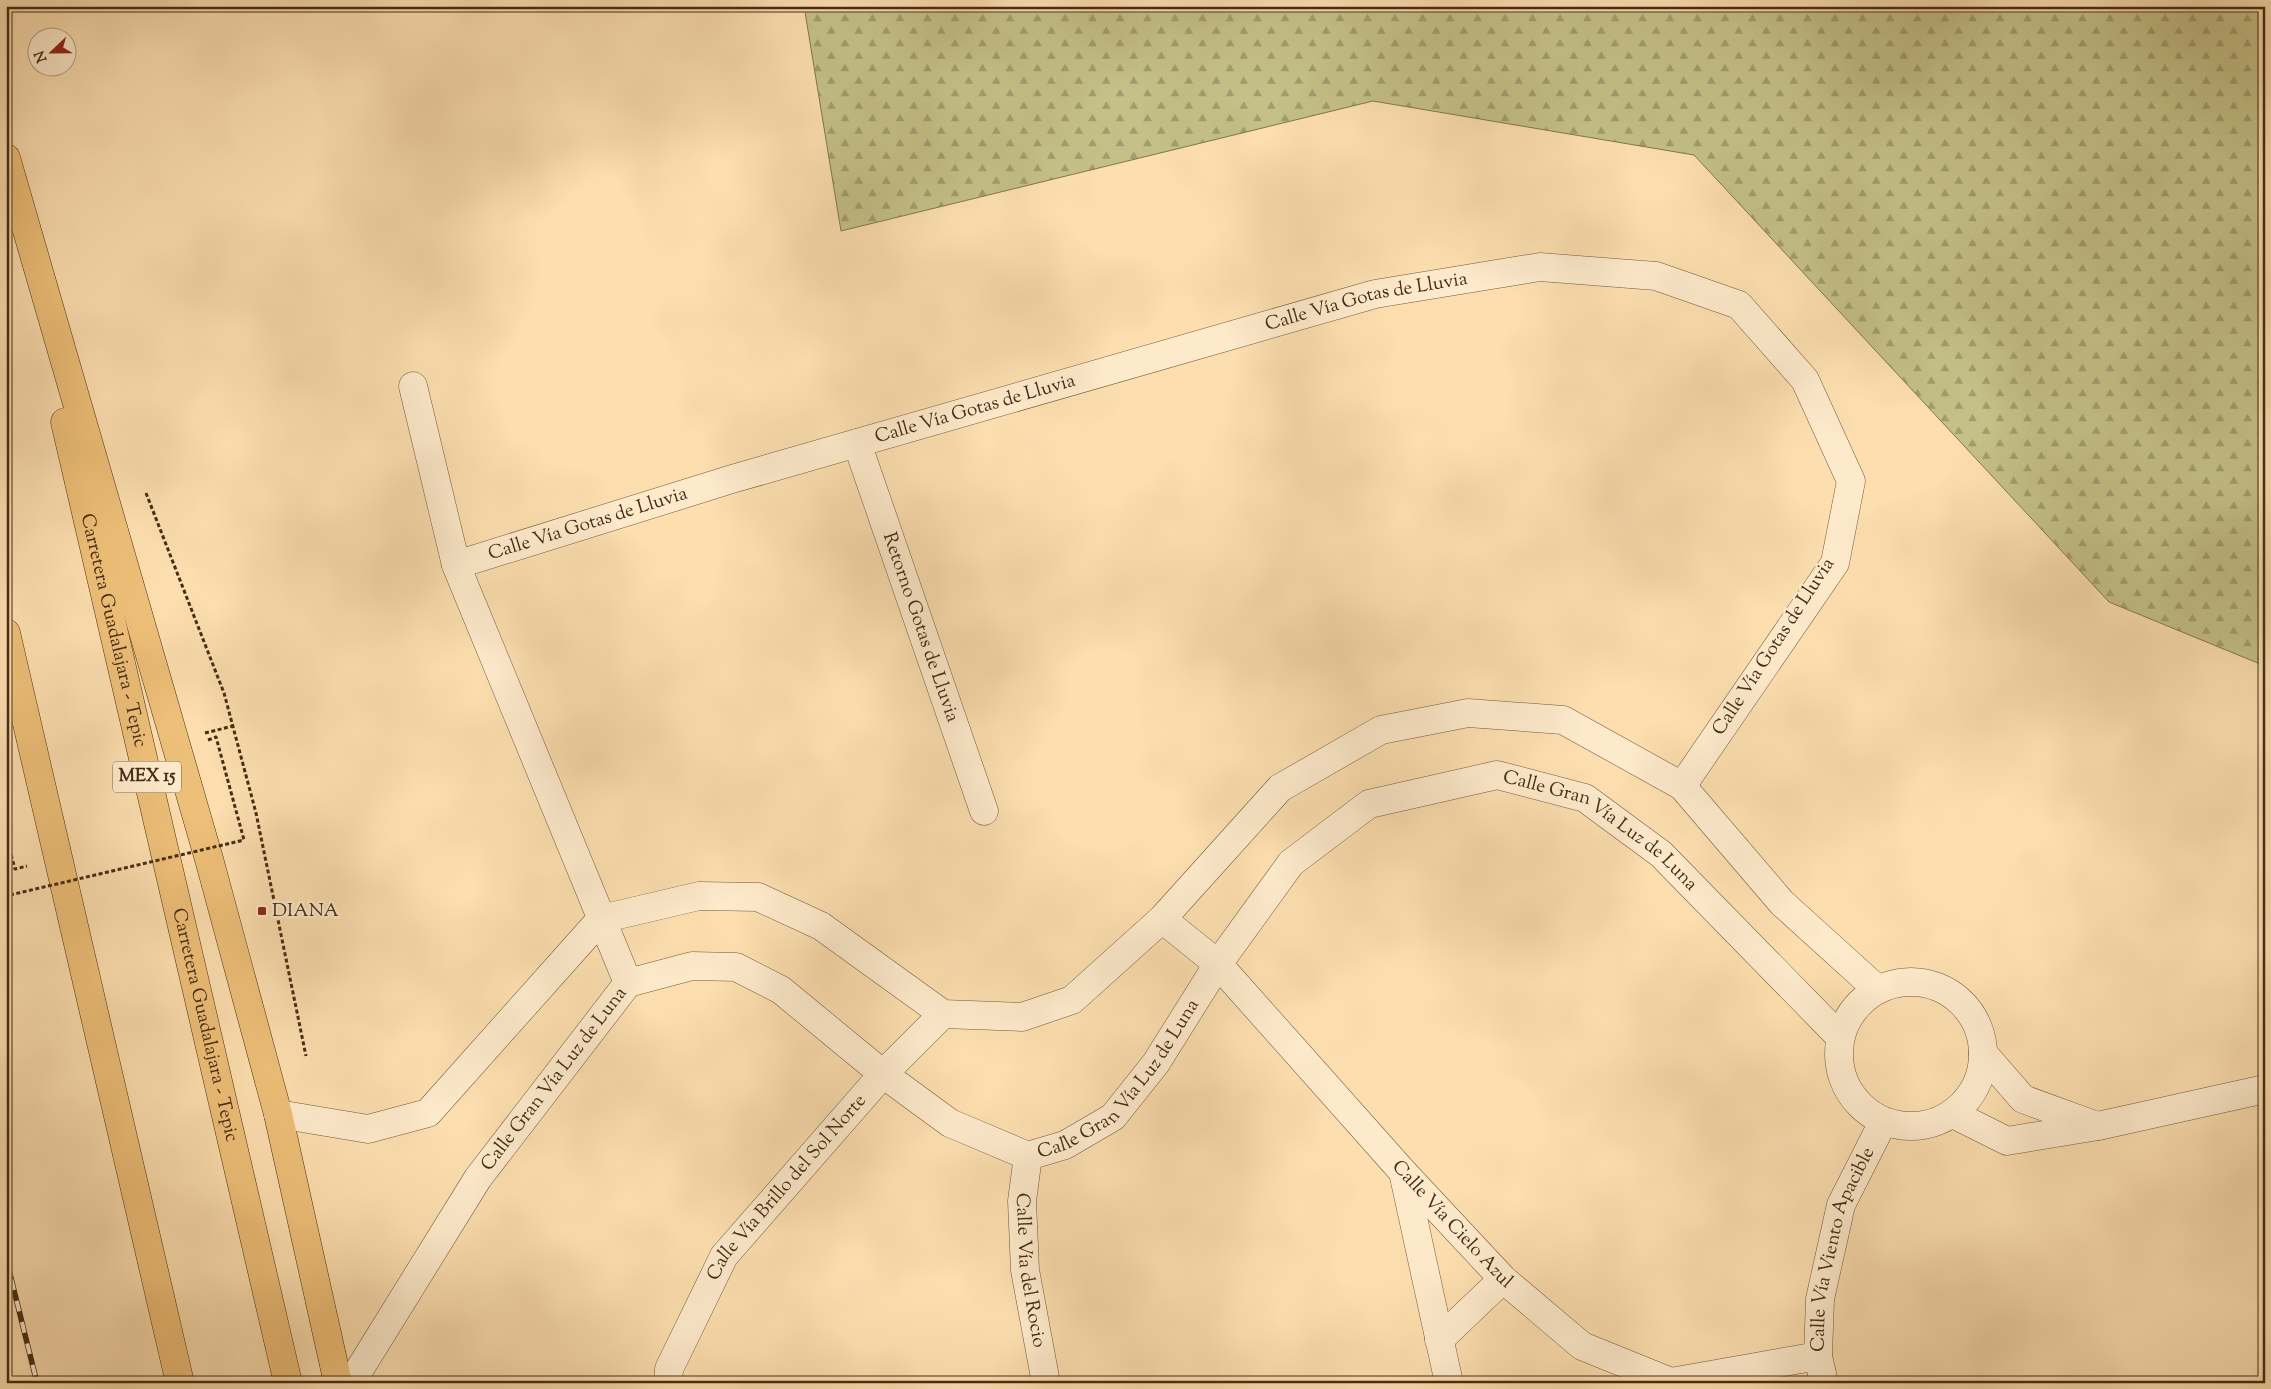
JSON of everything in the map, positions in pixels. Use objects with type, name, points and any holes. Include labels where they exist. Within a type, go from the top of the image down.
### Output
[{"type":"highway","points":[[6,158],[209,859],[278,1114],[338,1383]]},
{"type":"highway","name":"Carretera Guadalajara - Tepic","points":[[6,170],[288,1383]]},
{"type":"highway","points":[[6,633],[180,1383]]},
{"type":"street","name":"Calle Vía Gotas de Lluvia","points":[[456,565],[732,479],[1375,294],[1540,267],[1656,276],[1739,305],[1805,380],[1851,480],[1834,563],[1682,786]]},
{"type":"street","points":[[413,386],[456,565],[628,983]]},
{"type":"street","name":"Retorno Gotas de Lluvia","points":[[857,443],[984,811]]},
{"type":"street","points":[[278,1114],[368,1130],[428,1113],[601,919],[699,896],[758,897],[821,926],[942,1014],[1022,1017],[1072,1000],[1162,919],[1280,788],[1381,730],[1468,713],[1563,720],[1682,786],[1782,903],[1876,990]]},
{"type":"street","name":"Calle Gran Vía Luz de Luna","points":[[351,1383],[478,1178],[628,983],[692,966],[736,967],[780,990],[883,1074],[950,1123],[1028,1156],[1065,1145],[1113,1117],[1156,1063],[1218,964],[1291,864],[1369,804],[1497,775],[1585,798],[1661,854],[1840,1037]]},
{"type":"street","name":"Calle Vía Cielo Azul","points":[[1162,919],[1218,964],[1403,1172],[1503,1279],[1582,1346],[1671,1382],[1818,1356]]},
{"type":"street","points":[[1905,981],[1934,985],[1960,1000],[1976,1025],[1983,1053],[1980,1076],[1970,1098],[1953,1114],[1918,1127],[1883,1122],[1862,1109],[1847,1090],[1840,1037],[1853,1009],[1876,990],[1905,981]]},
{"type":"street","name":"Calle Vía Brillo del Sol Norte","points":[[668,1383],[669,1369],[724,1256],[883,1074],[942,1014]]},
{"type":"street","points":[[1983,1053],[2023,1099],[2098,1126]]},
{"type":"street","points":[[1953,1114],[2007,1141],[2098,1126],[2265,1089]]},
{"type":"street","name":"Calle Vía Viento Apacible","points":[[1824,1383],[1818,1356],[1820,1299],[1841,1205],[1883,1122]]},
{"type":"street","name":"Calle Vía del Rocio","points":[[1028,1156],[1022,1200],[1025,1270],[1046,1383]]},
{"type":"street","points":[[1403,1172],[1449,1383]]},
{"type":"street","points":[[1440,1340],[1503,1279]]},
{"type":"path","points":[[146,493],[224,693],[256,813],[306,1056]]},
{"type":"path","points":[[202,734],[233,726]]},
{"type":"path","points":[[6,836],[15,869],[27,866],[24,856]]},
{"type":"path","points":[[6,882],[10,895],[244,840]]},
{"type":"green space","points":[[804,6],[2265,6],[2265,666],[2109,602],[1694,155],[1373,101],[841,231]]},
{"type":"railway","points":[[6,1258],[37,1383]]},
{"type":"place","name":"DIANA","points":[[262,911]]}]
